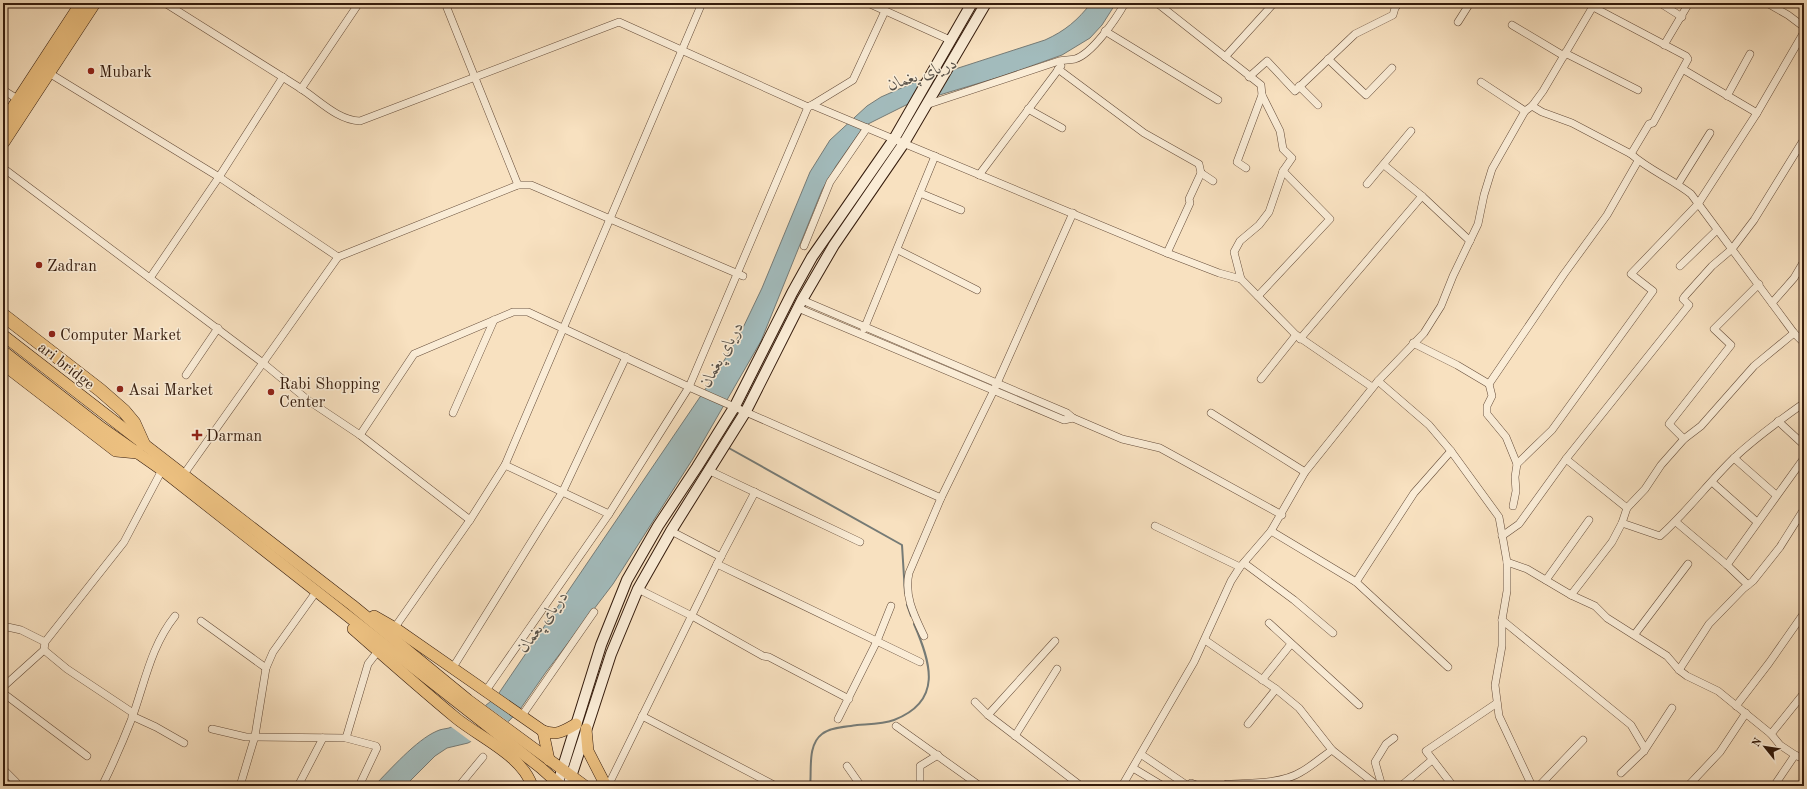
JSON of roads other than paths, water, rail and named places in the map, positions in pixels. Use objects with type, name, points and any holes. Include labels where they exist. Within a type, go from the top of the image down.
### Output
[{"type":"highway","points":[[3,124],[82,3]]},
{"type":"highway","points":[[3,142],[94,3]]},
{"type":"highway","points":[[3,314],[100,390],[124,411],[134,423],[140,447],[116,450],[3,363]]},
{"type":"main road","points":[[563,781],[576,724],[600,645],[627,580],[658,526],[735,406],[792,293],[812,257],[894,139],[972,3]]},
{"type":"main road","points":[[563,781],[586,729],[611,654],[638,589],[671,531],[710,471],[746,411],[800,304],[834,245],[904,143],[986,3]]},
{"type":"main road","name":"ari bridge","points":[[3,335],[111,419],[140,447]]},
{"type":"main road","points":[[3,351],[102,428],[140,447],[184,474],[352,605],[386,639],[456,718],[550,760]]},
{"type":"main road","points":[[140,447],[162,470],[316,592],[386,639],[466,704],[501,737],[541,768],[563,781],[585,786]]},
{"type":"main road","points":[[263,550],[271,542]]},
{"type":"main road","points":[[386,639],[452,669],[543,731],[551,734],[560,733],[576,724]]},
{"type":"main road","points":[[586,729],[588,751],[607,786]]},
{"type":"main road","points":[[543,731],[550,760],[563,781]]},
{"type":"main road","points":[[501,737],[529,777],[532,786]]},
{"type":"street","points":[[165,3],[301,89],[340,116],[351,120],[360,121],[619,22],[681,51],[810,106],[850,119],[894,139],[1167,253],[1219,273],[1241,279],[1298,337],[1372,388]]},
{"type":"street","points":[[301,89],[359,3]]},
{"type":"street","points":[[445,3],[473,77],[518,185]]},
{"type":"street","points":[[346,738],[368,664],[470,520],[505,465],[562,327],[702,3]]},
{"type":"street","points":[[868,3],[950,40]]},
{"type":"street","points":[[926,105],[1059,60],[1075,59],[1086,52],[1105,31],[1118,16],[1125,3]]},
{"type":"street","points":[[1157,3],[1261,85],[1262,95],[1280,131],[1283,149],[1292,158],[1283,171],[1269,212],[1259,225],[1240,241],[1234,252],[1241,279]]},
{"type":"street","points":[[1225,57],[1274,3]]},
{"type":"street","points":[[1249,77],[1267,61],[1292,90],[1295,91],[1355,34],[1393,15],[1395,8],[1399,3]]},
{"type":"street","points":[[1458,22],[1470,3]]},
{"type":"street","points":[[1660,3],[1682,17]]},
{"type":"street","points":[[1664,46],[1689,3]]},
{"type":"street","points":[[1767,3],[1788,15],[1804,27]]},
{"type":"street","points":[[1122,786],[1142,755],[1205,640],[1231,581],[1242,565],[1272,531],[1305,472],[1378,380],[1424,333],[1441,306],[1478,224],[1484,195],[1492,169],[1525,111],[1532,106],[1564,55],[1593,4],[1595,8],[1664,46],[1686,56],[1688,59],[1684,70],[1653,123],[1649,124],[1631,154]]},
{"type":"street","points":[[489,694],[609,514],[690,387],[740,275],[810,106],[853,80],[885,11]]},
{"type":"street","points":[[1512,25],[1564,55],[1638,90]]},
{"type":"street","points":[[1105,31],[1218,100]]},
{"type":"street","points":[[1517,464],[1552,430],[1653,291],[1632,274],[1698,204],[1757,113],[1804,32]]},
{"type":"street","points":[[1727,96],[1750,54]]},
{"type":"street","points":[[1328,59],[1366,95],[1392,68]]},
{"type":"street","points":[[979,174],[1066,60]]},
{"type":"street","points":[[1058,69],[1144,133],[1198,164],[1201,173],[1213,181]]},
{"type":"street","points":[[1684,70],[1757,113]]},
{"type":"street","points":[[49,73],[218,177],[338,257]]},
{"type":"street","points":[[150,278],[218,177],[282,77]]},
{"type":"street","points":[[1481,82],[1525,111]]},
{"type":"street","points":[[1299,86],[1318,106]]},
{"type":"street","points":[[3,90],[19,100]]},
{"type":"street","points":[[1246,168],[1237,162],[1262,95]]},
{"type":"street","points":[[1532,106],[1542,112],[1572,123],[1631,154],[1638,161],[1678,184],[1691,194],[1794,333],[1804,343]]},
{"type":"street","points":[[1028,109],[1062,128]]},
{"type":"street","points":[[804,246],[830,182],[866,127]]},
{"type":"street","points":[[1367,184],[1411,131]]},
{"type":"street","points":[[1678,184],[1710,133]]},
{"type":"street","points":[[1502,536],[1519,524],[1566,460],[1689,305],[1683,299],[1685,296],[1712,266],[1732,250],[1754,220],[1804,139]]},
{"type":"street","points":[[862,334],[936,156]]},
{"type":"street","points":[[1513,506],[1516,491],[1515,478],[1517,464],[1506,437],[1487,414],[1487,406],[1492,396],[1490,384],[1564,274],[1607,215],[1638,161]]},
{"type":"street","points":[[1384,165],[1422,196],[1470,241]]},
{"type":"street","points":[[3,168],[218,328],[309,401],[360,435],[470,520]]},
{"type":"street","points":[[1258,296],[1330,219],[1283,171]]},
{"type":"street","points":[[1167,253],[1190,203],[1189,199],[1201,173]]},
{"type":"street","points":[[184,474],[338,257],[518,185],[531,185],[740,275]]},
{"type":"street","points":[[920,193],[961,210]]},
{"type":"street","points":[[1261,379],[1422,196]]},
{"type":"street","points":[[924,636],[911,607],[907,583],[910,573],[941,498],[994,390],[1073,213]]},
{"type":"street","points":[[1680,266],[1717,230]]},
{"type":"street","points":[[898,250],[977,290]]},
{"type":"street","points":[[1772,303],[1794,278],[1804,261]]},
{"type":"street","points":[[1684,439],[1669,424],[1730,345],[1714,329],[1759,284]]},
{"type":"street","points":[[800,304],[865,326],[997,382],[1067,413],[1073,418],[1122,439],[1160,448],[1282,515]]},
{"type":"street","points":[[800,304],[862,334],[1064,420],[1073,418]]},
{"type":"street","points":[[360,435],[414,354],[513,312],[528,312],[690,387],[941,498]]},
{"type":"street","points":[[453,413],[494,320]]},
{"type":"street","points":[[186,375],[218,328]]},
{"type":"street","points":[[1571,595],[1612,542],[1622,523],[1627,508],[1645,489],[1661,465],[1684,439],[1701,426],[1754,366],[1794,333]]},
{"type":"street","points":[[1413,343],[1457,365],[1490,384]]},
{"type":"street","points":[[452,669],[563,491],[626,357]]},
{"type":"street","points":[[1378,380],[1429,425],[1451,451],[1499,517],[1507,562],[1506,591],[1502,620],[1502,646],[1494,685],[1500,716],[1532,786]]},
{"type":"street","points":[[1622,523],[1660,536],[1676,522],[1734,458],[1778,421],[1804,404]]},
{"type":"street","points":[[1211,413],[1305,472]]},
{"type":"street","points":[[1778,421],[1804,445]]},
{"type":"street","points":[[1356,582],[1414,493],[1451,451]]},
{"type":"street","points":[[1734,458],[1776,495]]},
{"type":"street","points":[[1727,565],[1804,458]]},
{"type":"street","points":[[1566,460],[1627,508]]},
{"type":"street","points":[[505,465],[563,491],[609,514]]},
{"type":"street","points":[[3,687],[44,650],[45,642],[124,542],[162,470]]},
{"type":"street","points":[[710,471],[860,542]]},
{"type":"street","points":[[1712,482],[1757,522]]},
{"type":"street","points":[[607,786],[717,564],[755,492]]},
{"type":"street","points":[[1679,670],[1709,624],[1748,585],[1780,547],[1804,509]]},
{"type":"street","points":[[1546,580],[1589,520]]},
{"type":"street","points":[[1676,522],[1727,565],[1748,585]]},
{"type":"street","points":[[1155,526],[1242,565],[1294,600],[1333,633]]},
{"type":"street","points":[[671,531],[721,557]]},
{"type":"street","points":[[1272,531],[1356,582],[1448,667]]},
{"type":"street","points":[[1507,562],[1527,569],[1571,595],[1595,606],[1607,618],[1635,634],[1667,656],[1679,670],[1718,691],[1771,734],[1780,745],[1794,756],[1804,759]]},
{"type":"street","points":[[717,564],[920,662]]},
{"type":"street","points":[[1635,634],[1688,564]]},
{"type":"street","points":[[638,589],[692,616],[763,656],[769,657],[849,700]]},
{"type":"street","points":[[240,786],[255,736],[266,668],[273,652],[316,592]]},
{"type":"street","points":[[838,719],[849,700],[877,641],[891,606]]},
{"type":"street","points":[[519,716],[594,612]]},
{"type":"street","points":[[1736,706],[1769,663],[1804,613]]},
{"type":"street","points":[[102,786],[118,754],[133,715],[157,643],[175,616]]},
{"type":"street","points":[[1502,620],[1631,725],[1644,747],[1644,750]]},
{"type":"street","points":[[201,621],[266,668]]},
{"type":"street","points":[[1268,623],[1359,705]]},
{"type":"street","points":[[3,626],[21,630],[45,642]]},
{"type":"street","points":[[1205,640],[1276,689],[1299,708],[1332,750],[1378,786]]},
{"type":"street","points":[[988,715],[1055,641]]},
{"type":"street","points":[[1262,680],[1291,644]]},
{"type":"street","points":[[44,650],[67,669],[133,715],[184,743]]},
{"type":"street","points":[[1016,736],[1057,669]]},
{"type":"street","points":[[1248,724],[1276,689]]},
{"type":"street","points":[[3,693],[87,756]]},
{"type":"street","points":[[1771,734],[1803,697]]},
{"type":"street","points":[[975,702],[988,715],[1081,786]]},
{"type":"street","points":[[1453,786],[1426,751],[1497,703]]},
{"type":"street","points":[[1621,773],[1644,750],[1672,708]]},
{"type":"street","points":[[1688,786],[1720,752],[1746,713]]},
{"type":"street","points":[[642,716],[776,786]]},
{"type":"street","points":[[896,726],[980,786]]},
{"type":"street","points":[[212,729],[246,737],[346,738],[377,747],[359,786]]},
{"type":"street","points":[[298,786],[323,738]]},
{"type":"street","points":[[1382,786],[1375,762],[1386,744],[1394,738]]},
{"type":"street","points":[[1539,786],[1583,740]]},
{"type":"street","points":[[1227,784],[1253,785],[1300,773],[1332,750]]},
{"type":"street","points":[[920,786],[920,766],[938,755]]},
{"type":"street","points":[[1142,755],[1188,786],[1191,783],[1199,786]]},
{"type":"street","points":[[1774,786],[1794,756]]},
{"type":"street","points":[[459,786],[483,757]]},
{"type":"street","points":[[1401,786],[1432,760]]},
{"type":"street","points":[[847,766],[861,786]]},
{"type":"street","points":[[1133,768],[1163,786]]},
{"type":"street","points":[[3,769],[16,782]]},
{"type":"water","points":[[1091,3],[1116,3],[1102,25],[1090,38],[1062,55],[1003,76],[906,105],[864,126],[836,166],[822,190],[761,341],[694,457],[613,584],[546,672],[521,708],[509,721],[468,743],[447,748],[435,756],[405,786],[374,786],[404,756],[429,735],[442,729],[449,728],[469,717],[483,708],[499,693],[719,369],[740,334],[762,288],[810,172],[830,140],[867,106],[881,97],[915,82],[1045,40],[1059,33],[1071,24]]},
{"type":"waterway","points":[[727,447],[902,545],[905,593]]},
{"type":"waterway","points":[[907,605],[911,616]]},
{"type":"waterway","points":[[810,786],[812,751],[817,739],[822,734],[829,730],[839,728],[894,720],[910,712],[920,702],[926,692],[929,680],[925,653],[914,624]]},
{"type":"place","name":"Mubark","points":[[91,71]]},
{"type":"place","name":"Zadran","points":[[39,265]]},
{"type":"place","name":"Computer Market","points":[[52,334]]},
{"type":"place","name":"Asai Market","points":[[120,389]]},
{"type":"place","name":"Rabi Shopping Center","points":[[271,392]]},
{"type":"place","name":"Darman","points":[[197,435]]},
{"type":"water label","name":"دریای پغمان","points":[[922,73]]},
{"type":"water label","name":"دریای پغمان","points":[[721,354]]},
{"type":"water label","name":"دریای پغمان","points":[[542,621]]}]
